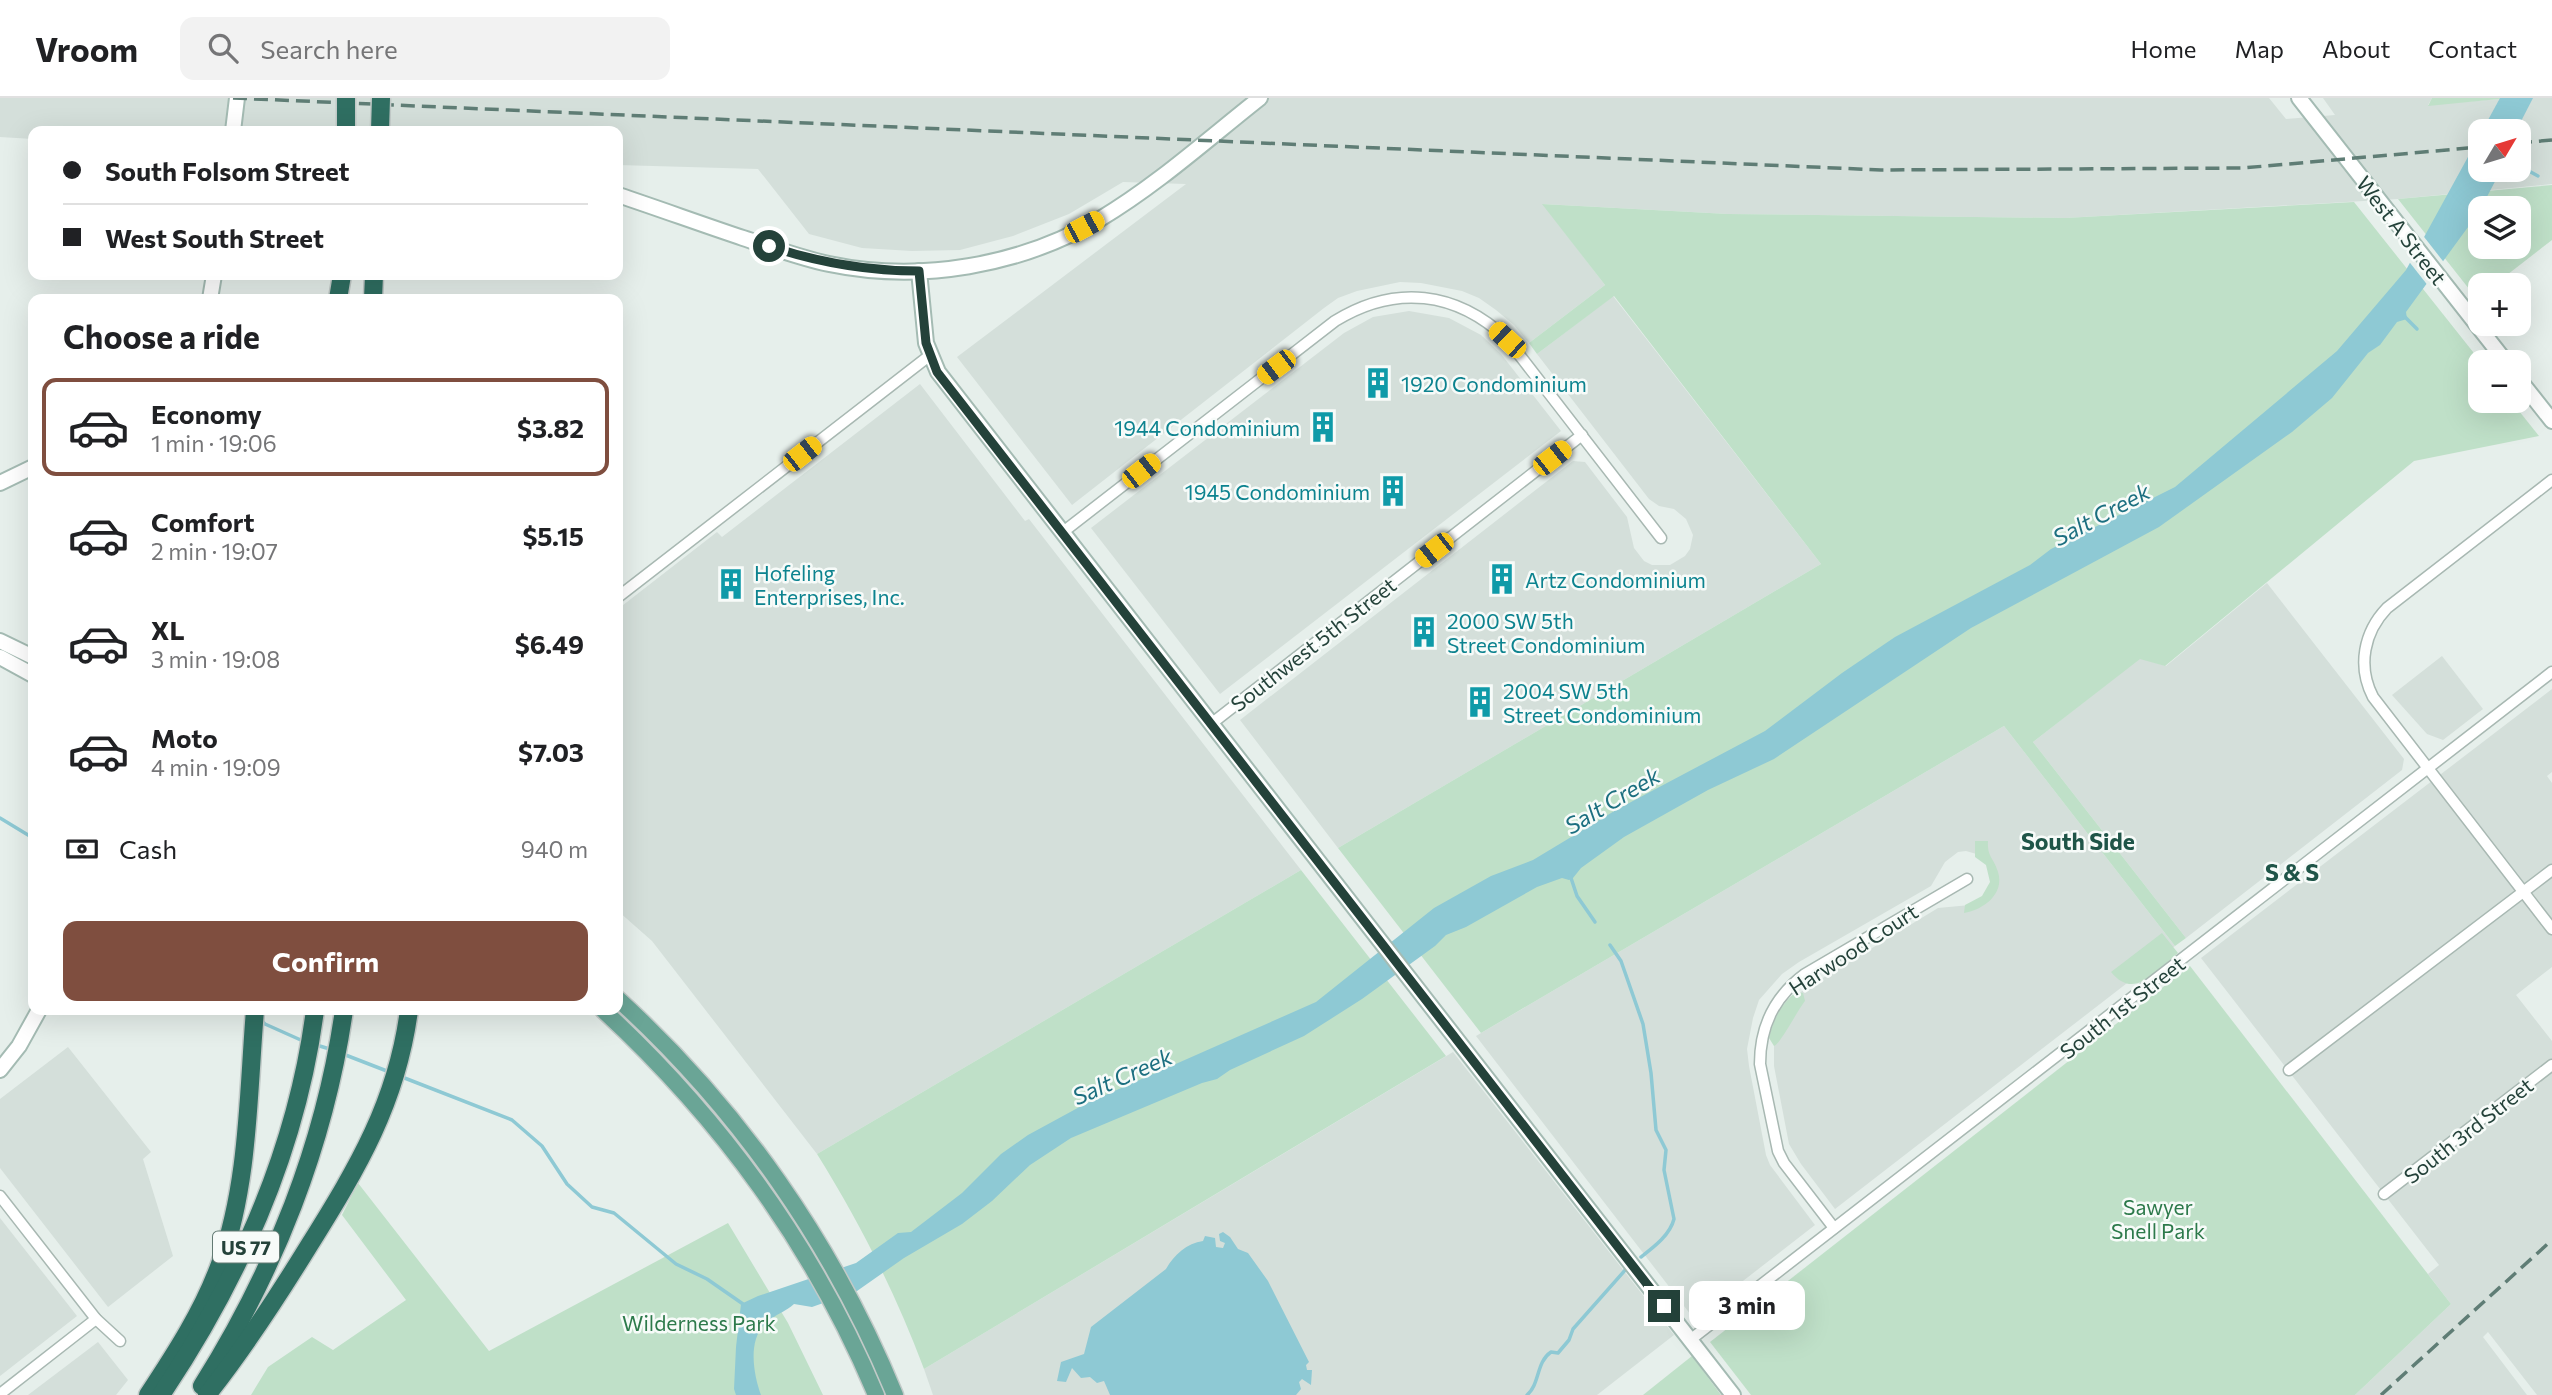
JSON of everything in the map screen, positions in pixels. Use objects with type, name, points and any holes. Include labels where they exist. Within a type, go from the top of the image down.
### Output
[{"type":"highway","points":[[345,126],[346,98]]},
{"type":"highway","points":[[380,126],[381,98]]},
{"type":"highway","points":[[148,1395],[174,1355],[220,1263],[243,1164],[255,1015]]},
{"type":"highway","name":"US 77","points":[[161,1395],[210,1318],[250,1237],[279,1161],[300,1086],[314,1015]]},
{"type":"highway","name":"US 77","points":[[196,1395],[223,1352],[265,1272],[303,1177],[327,1096],[343,1015]]},
{"type":"highway","points":[[207,1395],[268,1311],[340,1196],[374,1134],[401,1053],[408,1015]]},
{"type":"main road","points":[[623,1004],[670,1049],[722,1107],[804,1218],[849,1294],[895,1395]]},
{"type":"main road","points":[[608,1015],[699,1108],[736,1153],[784,1220],[831,1300],[876,1395]]},
{"type":"street","points":[[234,126],[237,98]]},
{"type":"street","points":[[623,197],[794,255],[829,264],[880,271],[947,270],[989,262],[1041,247],[1069,235],[1127,201],[1260,98]]},
{"type":"street","name":"West A Street","points":[[2299,98],[2496,350]]},
{"type":"street","points":[[919,271],[922,319],[929,355],[937,372],[1733,1395]]},
{"type":"street","points":[[1063,532],[1335,321],[1367,304],[1385,299],[1422,298],[1461,307],[1494,327],[1507,340],[1661,538]]},
{"type":"street","points":[[623,593],[929,355]]},
{"type":"street","points":[[2531,394],[2552,421]]},
{"type":"street","name":"Southwest 5th Street","points":[[1210,724],[1582,435]]},
{"type":"street","points":[[0,483],[28,469]]},
{"type":"street","points":[[2552,480],[2394,602],[2380,615],[2370,630],[2365,653],[2365,673],[2370,691],[2552,929]]},
{"type":"street","points":[[0,641],[28,655]]},
{"type":"street","points":[[0,657],[28,672]]},
{"type":"street","name":"South 1st Street","points":[[1690,1340],[2552,672]]},
{"type":"street","points":[[2290,1070],[2552,870]]},
{"type":"street","name":"Harwood Court","points":[[1834,1228],[1784,1163],[1778,1151],[1760,1064],[1766,1021],[1783,992],[1805,974],[1967,878]]},
{"type":"street","points":[[0,1070],[19,1046],[36,1015]]},
{"type":"street","name":"South 3rd Street","points":[[2384,1194],[2552,1065]]},
{"type":"street","points":[[0,1196],[96,1319],[120,1341]]},
{"type":"street","points":[[0,1394],[96,1319]]},
{"type":"shaded area","points":[[0,98],[2269,98],[2286,119],[2335,115],[2323,98],[2432,98],[2428,105],[2509,98],[2552,98],[2552,184],[2398,199],[2065,218],[1728,214],[1543,204],[1605,285],[1529,343],[1514,325],[1496,310],[1479,298],[1462,291],[1400,282],[1357,291],[1338,298],[1324,308],[1072,505],[957,357],[1186,184],[1123,182],[1069,214],[1013,236],[960,250],[912,251],[862,248],[809,234],[758,169],[623,165],[623,126],[28,126],[28,139],[0,137]]},
{"type":"shaded area","points":[[1613,296],[1821,564],[1338,848],[1240,720],[1573,461],[1585,462],[1627,517],[1634,548],[1644,561],[1652,565],[1670,565],[1685,556],[1690,549],[1693,535],[1686,519],[1674,509],[1659,506],[1649,499],[1537,354]]},
{"type":"shaded area","points":[[1409,311],[1449,318],[1481,335],[1501,354],[1561,431],[1220,694],[1091,528],[1344,333],[1373,317]]},
{"type":"shaded area","points":[[920,384],[1025,521],[1029,519],[1301,870],[817,1154],[652,941],[623,915],[623,605],[717,532],[722,537]]},
{"type":"shaded area","points":[[2267,583],[2404,759],[2402,770],[2186,938],[2033,742],[2140,658],[2166,666]]},
{"type":"shaded area","points":[[2442,656],[2483,709],[2443,740],[2427,734],[2392,695]]},
{"type":"shaded area","points":[[2552,689],[2552,772],[2547,776],[2552,783],[2552,967],[2516,995],[2552,1041],[2552,1395],[2537,1395],[2488,1332],[2483,1337],[2527,1395],[2355,1395],[2451,1304],[2428,1274],[2439,1265],[2201,958]]},
{"type":"shaded area","points":[[2004,726],[2175,946],[1835,1209],[1789,1144],[1774,1066],[1774,1038],[1792,1001],[1803,990],[1938,908],[1970,905],[1989,894],[1993,872],[1980,855],[1958,852],[1945,862],[1931,886],[1782,974],[1759,1000],[1747,1049],[1749,1066],[1770,1165],[1815,1225],[1694,1319],[1476,1036]]},
{"type":"shaded area","points":[[68,1047],[151,1152],[143,1159],[173,1256],[108,1307],[0,1168],[0,1099]]},
{"type":"shaded area","points":[[1453,1052],[1674,1335],[1597,1395],[933,1395],[924,1369]]},
{"type":"shaded area","points":[[0,1218],[77,1316],[0,1376]]},
{"type":"shaded area","points":[[98,1342],[128,1380],[116,1395],[28,1395]]},
{"type":"green space","points":[[2432,98],[2509,98],[2428,106]]},
{"type":"green space","points":[[2552,185],[2552,240],[2531,256],[2531,196],[2468,196],[2468,259],[2528,259],[2509,273],[2468,273],[2468,288],[2398,199]]},
{"type":"green space","points":[[2354,202],[2471,350],[2468,350],[2468,413],[2521,413],[2539,436],[2414,461],[2165,666],[2140,659],[2033,742],[2186,938],[2175,946],[2004,726],[1481,1033],[1338,848],[1821,564],[1614,296],[1537,354],[1529,343],[1605,285],[1542,204],[1728,214],[2065,218]]},
{"type":"green space","points":[[1975,841],[1988,841],[1998,872],[1998,887],[1985,905],[1964,913],[1965,905],[1982,896],[1990,882],[1986,865],[1975,857]]},
{"type":"green space","points":[[1301,870],[1446,1056],[924,1369],[876,1259],[817,1154]]},
{"type":"green space","points":[[2162,933],[2178,953],[2153,975],[2137,983],[2128,984],[2111,972]]},
{"type":"green space","name":"Sawyer Snell Park","points":[[2190,966],[2451,1304],[2355,1395],[1751,1395],[1710,1342]]},
{"type":"green space","points":[[1796,992],[1803,993],[1805,1001],[1774,1046],[1769,1038],[1773,1025],[1782,1007]]},
{"type":"green space","name":"Wilderness Park","points":[[358,1183],[489,1351],[728,1223],[788,1323],[823,1395],[251,1395],[268,1367],[312,1337],[333,1350],[406,1300],[342,1215]]},
{"type":"green space","points":[[1692,1356],[1721,1395],[1643,1395]]},
{"type":"water","points":[[2500,98],[2533,98],[2522,119],[2489,119]]},
{"type":"water","points":[[2468,157],[2468,182],[2495,182],[2487,196],[2468,196],[2468,227],[2406,312],[2407,319],[2397,322],[2332,398],[2292,432],[2159,527],[1971,628],[1774,759],[1708,790],[1624,837],[1581,868],[1573,878],[1562,878],[1537,887],[1466,927],[1446,935],[1362,999],[1304,1036],[1230,1070],[1217,1079],[1071,1138],[1030,1165],[992,1201],[962,1224],[904,1258],[857,1291],[812,1307],[794,1304],[771,1319],[758,1334],[754,1365],[761,1395],[736,1395],[736,1347],[741,1304],[856,1263],[898,1233],[911,1232],[962,1193],[1001,1154],[1028,1135],[1085,1104],[1316,1002],[1434,908],[1491,876],[1533,860],[1616,810],[1765,731],[1895,637],[2030,565],[2051,549],[2175,487],[2337,351],[2406,270]]},
{"type":"water","points":[[1223,1232],[1238,1249],[1248,1253],[1268,1281],[1309,1362],[1306,1365],[1307,1370],[1312,1370],[1311,1385],[1302,1379],[1299,1382],[1301,1389],[1296,1395],[1110,1395],[1104,1381],[1097,1383],[1090,1377],[1081,1378],[1072,1368],[1066,1382],[1057,1381],[1061,1362],[1084,1354],[1091,1327],[1166,1269],[1186,1247],[1203,1241],[1205,1236],[1215,1238],[1216,1247],[1223,1248],[1225,1243],[1220,1241],[1219,1234]]},
{"type":"pier","points":[[2421,233],[2446,265],[2429,287],[2407,259]]},
{"type":"waterway","points":[[2531,172],[2538,176]]},
{"type":"waterway","points":[[2404,316],[2417,329]]},
{"type":"waterway","points":[[0,818],[28,835]]},
{"type":"waterway","points":[[1570,875],[1577,896],[1595,922]]},
{"type":"waterway","points":[[1610,945],[1621,961],[1643,1024],[1656,1130],[1666,1150],[1664,1170],[1674,1219],[1665,1235],[1641,1257]]},
{"type":"waterway","points":[[260,1019],[265,1024],[303,1041]]},
{"type":"waterway","points":[[313,1044],[333,1050]]},
{"type":"waterway","points":[[343,1054],[392,1073]]},
{"type":"waterway","points":[[402,1077],[512,1120],[542,1146],[567,1184],[592,1207],[614,1213],[676,1264],[707,1279],[743,1304]]},
{"type":"waterway","points":[[1527,1395],[1546,1356],[1551,1352],[1558,1353],[1569,1340],[1573,1329],[1627,1268]]},
{"type":"railway","points":[[233,98],[1881,170],[2243,168],[2468,148]]},
{"type":"railway","points":[[2531,142],[2552,140]]},
{"type":"railway","points":[[2381,1395],[2552,1240]]},
{"type":"place","name":"1920 Condominium","points":[[1378,383]]},
{"type":"place","name":"1944 Condominium","points":[[1323,427]]},
{"type":"place","name":"1945 Condominium","points":[[1393,491]]},
{"type":"place","name":"Artz Condominium","points":[[1502,579]]},
{"type":"place","name":"Hofeling Enterprises, Inc.","points":[[731,584]]},
{"type":"place","name":"2000 SW 5th Street Condominium","points":[[1424,632]]},
{"type":"place","name":"2004 SW 5th Street Condominium","points":[[1480,702]]},
{"type":"district","name":"South Side","points":[[2078,841]]},
{"type":"district","name":"S & S","points":[[2292,872]]},
{"type":"route","points":[[769,246],[829,264],[880,271],[919,271],[926,343],[937,372],[1664,1306]]},
{"type":"water label","name":"Salt Creek","points":[[2101,514]]},
{"type":"water label","name":"Salt Creek","points":[[1612,800]]},
{"type":"water label","name":"Salt Creek","points":[[1122,1076]]}]
